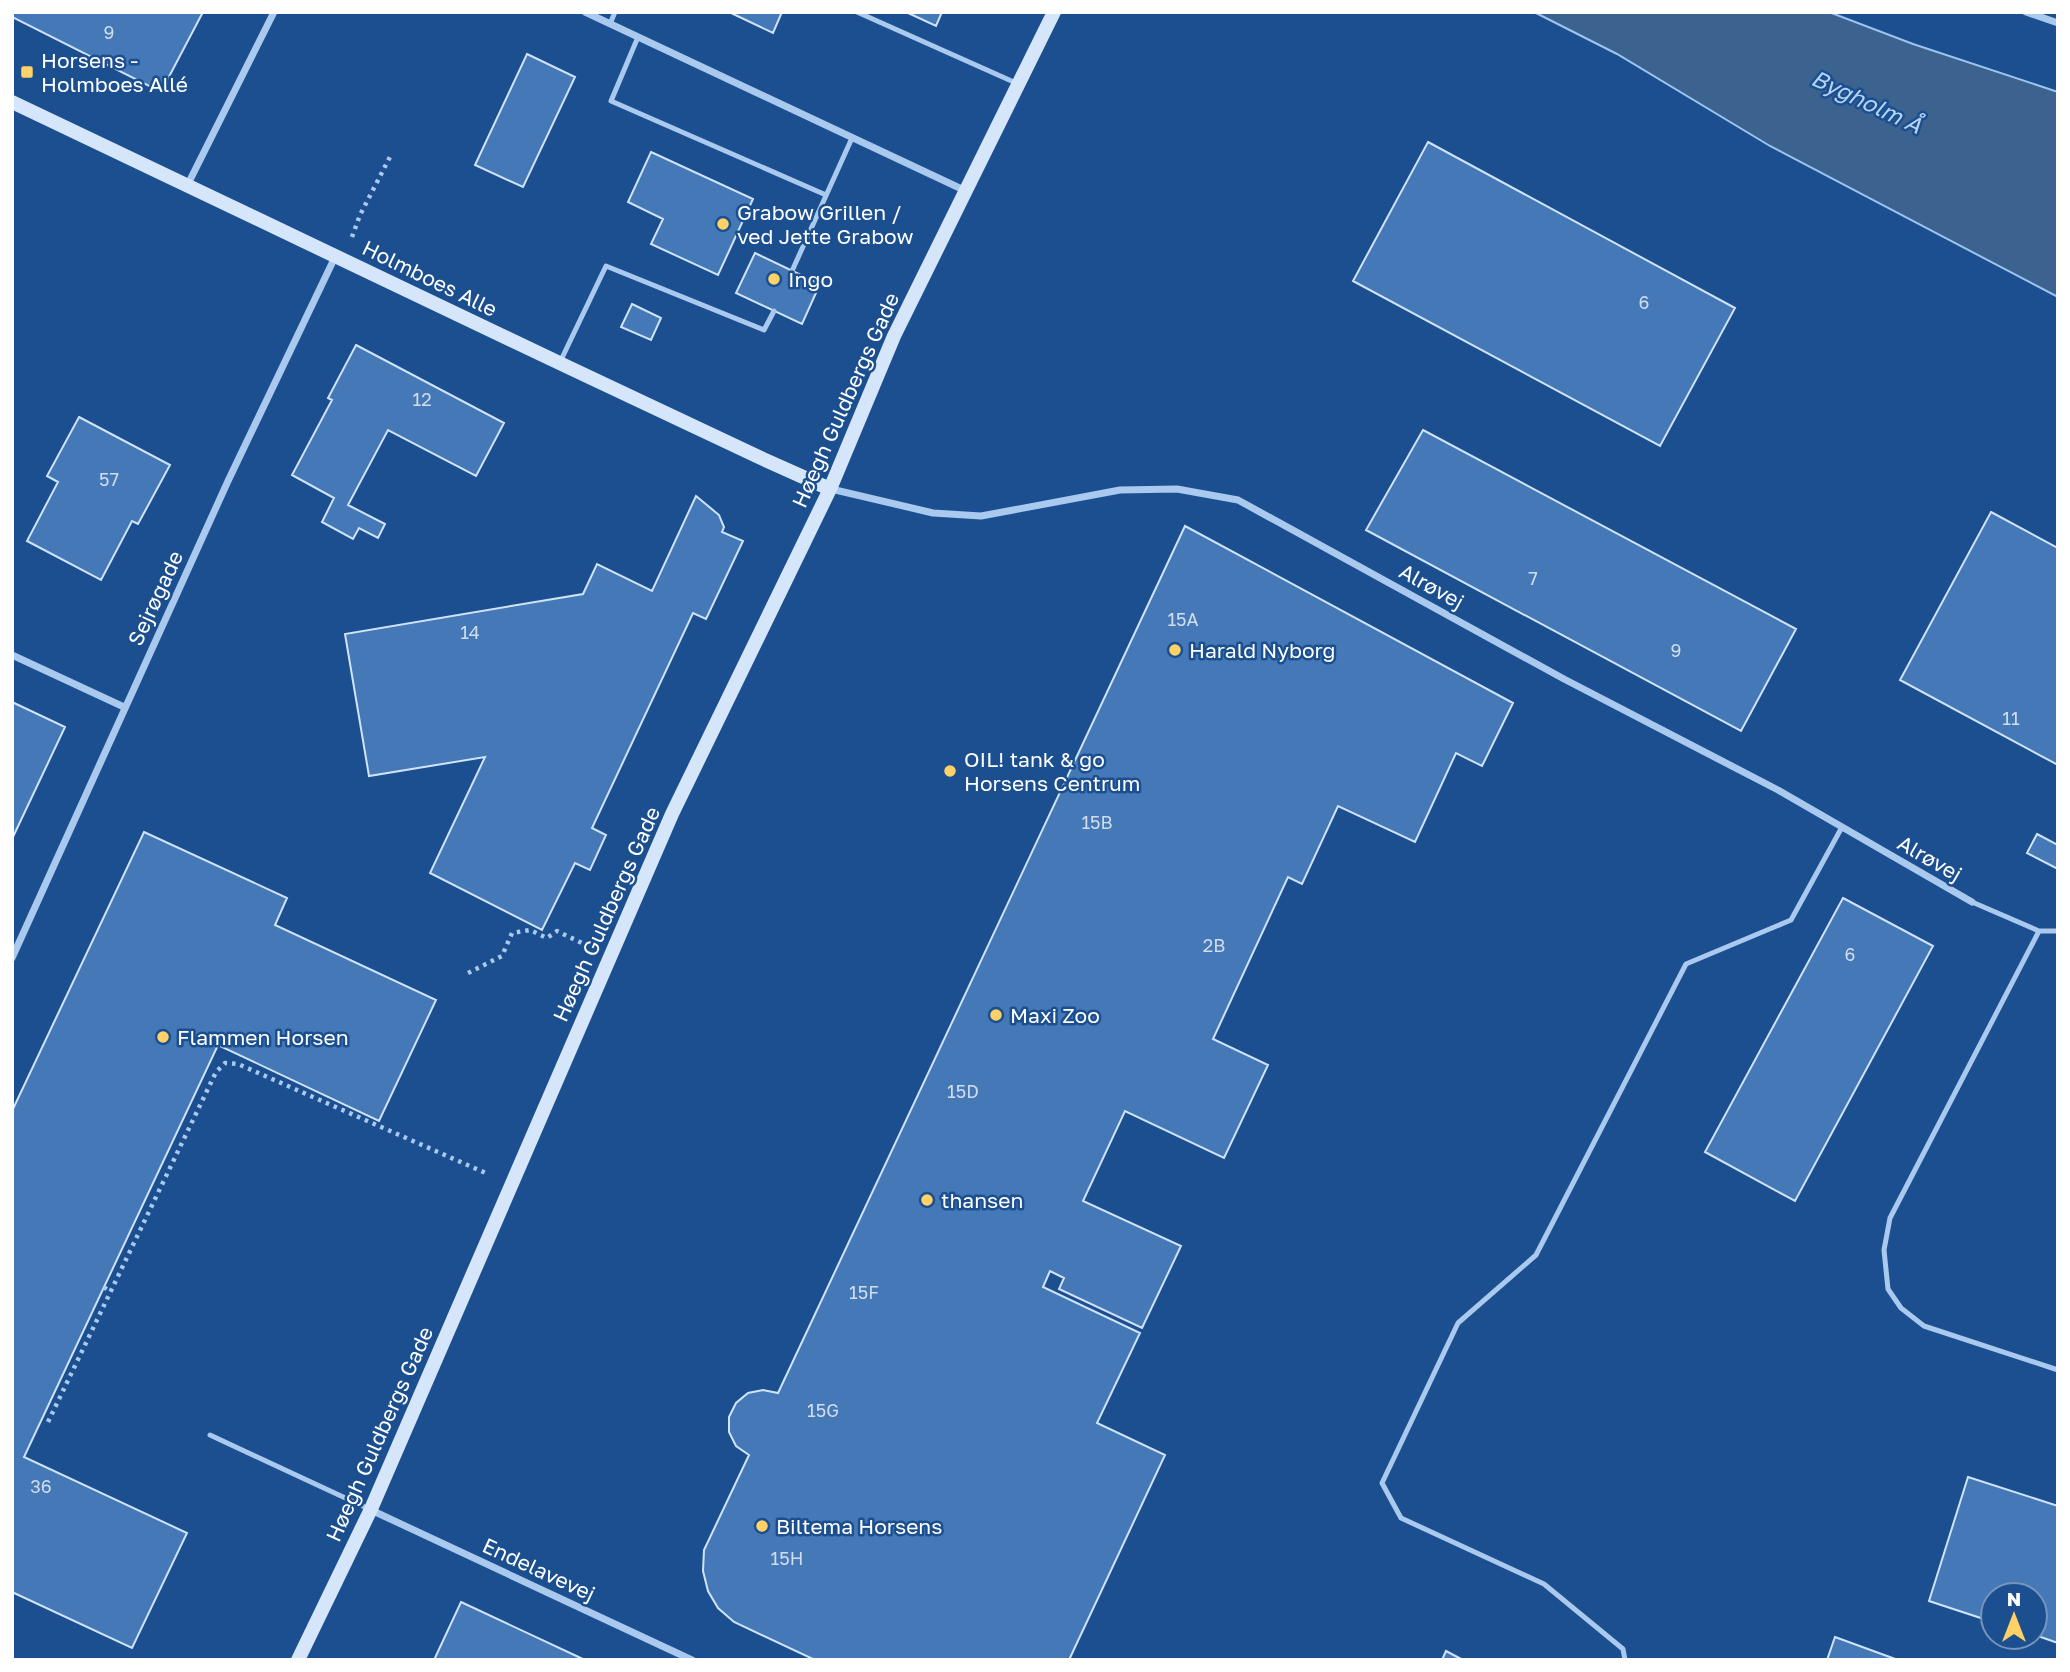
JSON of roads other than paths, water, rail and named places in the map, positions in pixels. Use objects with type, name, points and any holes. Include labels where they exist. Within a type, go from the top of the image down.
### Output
[{"type":"street","points":[[188,184],[274,12]]},
{"type":"street","points":[[585,12],[966,191]]},
{"type":"street","name":"Høegh Guldbergs Gade","points":[[298,1660],[371,1509],[672,814],[830,489],[894,336],[1054,12]]},
{"type":"street","points":[[2026,12],[2058,23]]},
{"type":"street","name":"Holmboes Alle","points":[[12,102],[830,489]]},
{"type":"street","name":"Sejrøgade","points":[[12,958],[228,481],[339,258]]},
{"type":"street","name":"Alrøvej","points":[[830,489],[933,513],[981,516],[1120,490],[1177,489],[1238,500],[1564,679],[1778,790],[1972,902]]},
{"type":"street","points":[[12,655],[124,708]]},
{"type":"street","name":"Endelavevej","points":[[371,1509],[692,1660]]},
{"type":"lane","points":[[610,24],[615,12]]},
{"type":"lane","points":[[857,12],[1019,85]]},
{"type":"lane","points":[[638,37],[611,102],[826,195]]},
{"type":"lane","points":[[792,271],[852,138]]},
{"type":"lane","points":[[559,363],[606,266],[764,330],[774,310]]},
{"type":"lane","points":[[1625,1660],[1623,1649],[1544,1584],[1401,1517],[1382,1483],[1458,1323],[1536,1255],[1686,964],[1791,920],[1842,827]]},
{"type":"lane","points":[[1972,902],[2039,931],[2058,931]]},
{"type":"lane","points":[[2039,931],[1890,1218],[1884,1250],[1888,1289],[1901,1308],[1924,1326],[2058,1370]]},
{"type":"lane","points":[[210,1435],[371,1509]]},
{"type":"water","name":"Bygholm Å","points":[[1534,12],[1829,12],[1913,44],[2058,92],[2058,297],[1770,146],[1617,54]]},
{"type":"place","name":"Horsens - Holmboes Allé","points":[[27,72]]},
{"type":"place","name":"Grabow Grillen / ved Jette Grabow","points":[[723,224]]},
{"type":"place","name":"Ingo","points":[[774,279]]},
{"type":"place","name":"Harald Nyborg","points":[[1175,650]]},
{"type":"place","name":"OIL! tank & go Horsens Centrum","points":[[950,771]]},
{"type":"place","name":"Maxi Zoo","points":[[996,1015]]},
{"type":"place","name":"Flammen Horsen","points":[[163,1037]]},
{"type":"place","name":"thansen","points":[[927,1200]]},
{"type":"place","name":"Biltema Horsens","points":[[762,1526]]}]
